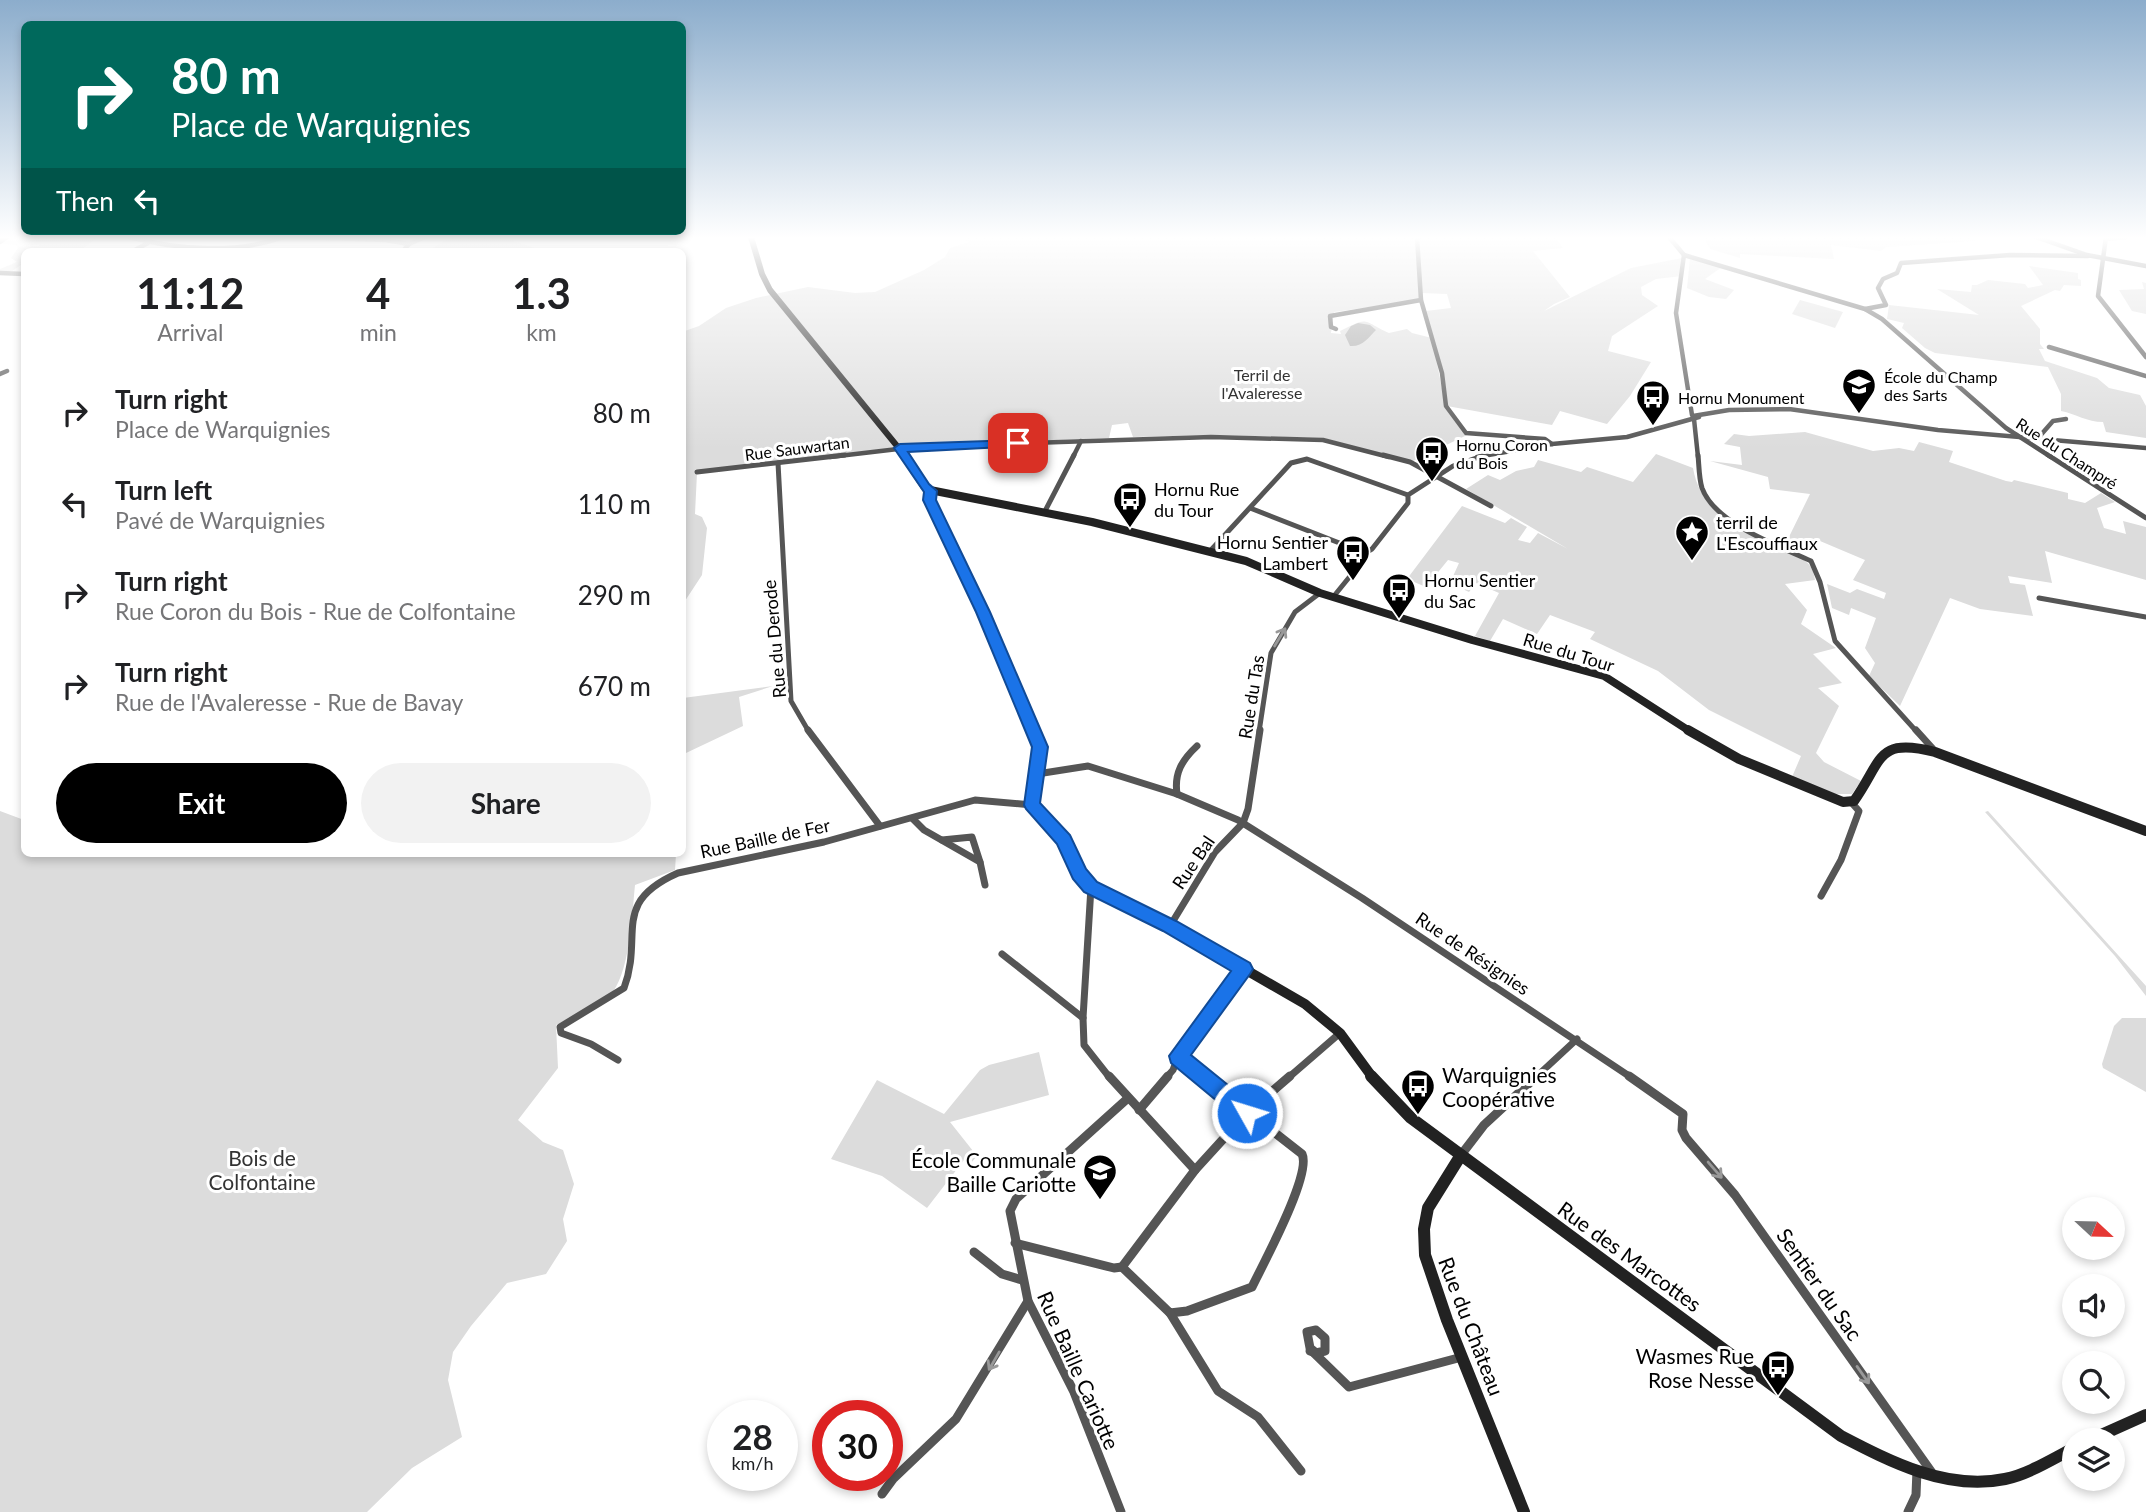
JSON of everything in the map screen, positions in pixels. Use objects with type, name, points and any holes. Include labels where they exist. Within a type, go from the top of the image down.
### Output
[{"type":"street","points":[[784,308],[900,448],[930,491],[930,500],[983,612],[1040,747],[1032,805],[1064,839],[1079,874],[1091,887],[1083,1018],[1084,1045],[1127,1099],[1195,1170]]},
{"type":"street","points":[[1336,329],[1331,327],[1329,318],[1333,315],[1377,308]]},
{"type":"street","points":[[1424,308],[1443,373],[1447,411],[1466,433],[1545,439],[1552,444]]},
{"type":"street","points":[[1677,308],[1702,488],[1711,503],[1736,525],[1811,561],[1820,582],[1835,641],[1935,752]]},
{"type":"street","name":"Rue du Champré","points":[[1857,308],[1882,319],[2006,428],[2146,518]]},
{"type":"street","points":[[1865,310],[1880,308]]},
{"type":"street","points":[[1882,319],[1884,308]]},
{"type":"street","points":[[2107,308],[2146,357]]},
{"type":"street","points":[[2049,347],[2146,376]]},
{"type":"street","points":[[0,374],[7,371]]},
{"type":"street","points":[[1211,550],[1291,463],[1303,458],[1408,495],[1414,494],[1436,476],[1479,456],[1552,444],[1627,437],[1729,410],[1789,409],[1993,437],[2017,435],[2146,448]]},
{"type":"street","points":[[2039,437],[2056,418],[2066,419]]},
{"type":"street","name":"Rue Sauwartan","points":[[697,472],[900,448],[1211,437],[1323,440],[1410,462],[1492,506]]},
{"type":"street","points":[[1044,513],[1081,441]]},
{"type":"street","name":"Rue du Derode","points":[[778,463],[792,701],[802,722],[880,826]]},
{"type":"street","name":"Rue du Tour","points":[[930,491],[1211,550],[1246,561],[1320,593],[1472,640],[1604,676],[1704,740],[1739,759],[1824,795],[1851,802]]},
{"type":"street","points":[[1365,553],[1372,549],[1408,503],[1408,495]]},
{"type":"street","points":[[1250,508],[1365,553]]},
{"type":"street","points":[[1334,596],[1364,559],[1365,553]]},
{"type":"street","name":"Rue du Tas","points":[[1241,821],[1248,809],[1271,653],[1295,612],[1320,593]]},
{"type":"street","points":[[2039,598],[2146,617]]},
{"type":"street","points":[[1821,896],[1854,832],[1859,811],[1851,802],[1860,795],[1889,748],[1907,745],[1935,752],[2146,831]]},
{"type":"street","points":[[1037,774],[1088,766],[1177,794],[1176,773],[1184,759],[1197,746]]},
{"type":"street","name":"Rue de Résignies","points":[[1177,794],[1241,821],[1577,1039],[1682,1114]]},
{"type":"street","name":"Rue Baille de Fer","points":[[618,1060],[561,1032],[560,1027],[624,988],[636,908],[642,893],[651,885],[678,873],[824,842],[975,800],[1032,805]]},
{"type":"street","points":[[913,819],[923,830],[980,862]]},
{"type":"street","name":"Rue Bal","points":[[1170,926],[1215,852],[1241,821]]},
{"type":"street","points":[[942,841],[972,837],[975,840],[985,885]]},
{"type":"street","name":"Rue des Marcottes","points":[[1091,887],[1170,926],[1305,1004],[1340,1033],[1396,1105],[1841,1436],[1917,1470],[1968,1483],[2006,1479],[2062,1453]]},
{"type":"street","points":[[1002,954],[1083,1018]]},
{"type":"street","points":[[1139,1110],[1173,1070],[1178,1056],[1243,969]]},
{"type":"street","points":[[1015,1243],[1114,1268],[1122,1267],[1195,1170],[1247,1113],[1340,1033]]},
{"type":"street","points":[[1461,1155],[1486,1123],[1577,1039]]},
{"type":"street","points":[[1170,1313],[1186,1311],[1252,1287],[1283,1224],[1305,1160],[1178,1056]]},
{"type":"street","name":"Rue Baille Cariotte","points":[[1121,1512],[1074,1392],[1028,1301],[1010,1211],[1016,1199],[1127,1099]]},
{"type":"street","name":"Sentier du Sac","points":[[1682,1114],[1682,1130],[1686,1138],[1735,1195],[1934,1475]]},
{"type":"street","name":"Rue du Château","points":[[1461,1155],[1430,1204],[1423,1236],[1429,1273],[1524,1512]]},
{"type":"street","points":[[974,1252],[1002,1274],[1022,1280]]},
{"type":"street","points":[[1122,1267],[1170,1313],[1218,1391],[1258,1417],[1301,1471]]},
{"type":"street","points":[[882,1494],[893,1479],[956,1419],[1028,1301]]},
{"type":"street","points":[[1310,1351],[1349,1388],[1462,1357]]},
{"type":"street","points":[[2117,1428],[2146,1415]]},
{"type":"street","points":[[1908,1512],[1916,1494],[1917,1470]]},
{"type":"green space","name":"Terril de l'Avaleresse","points":[[726,308],[1366,308],[1334,312],[1331,333],[1341,334],[1340,331],[1356,323],[1365,322],[1389,333],[1407,329],[1432,338],[1446,409],[1467,435],[1411,462],[1323,438],[1212,435],[1133,437],[1128,423],[1112,425],[1109,438],[916,446],[697,473],[695,514],[702,517],[707,528],[702,575],[686,599],[686,331],[699,326]]},
{"type":"green space","points":[[1451,308],[1549,308],[1544,311],[1551,308],[1656,308],[1612,336],[1608,351],[1651,362],[1630,396],[1607,424],[1560,411],[1552,425],[1447,406],[1444,374],[1426,311]]},
{"type":"green space","points":[[1796,308],[1827,308],[1843,312],[1835,328],[1792,314]]},
{"type":"green space","points":[[1889,308],[1979,315],[1967,308],[2022,308],[2040,329],[2040,344],[2044,349],[2039,349],[2045,361],[2097,378],[2109,388],[2140,395],[2146,406],[2146,438],[2106,432],[2103,422],[2061,411],[2061,394],[2048,367],[1935,353],[1902,328],[1904,323],[1887,319]]},
{"type":"green space","points":[[2130,308],[2146,308],[2146,314],[2132,311]]},
{"type":"green space","points":[[1805,432],[1873,451],[1899,448],[1914,451],[1919,442],[1953,451],[1949,462],[2006,481],[2014,480],[2068,493],[2068,499],[2085,503],[2101,493],[2115,502],[2097,508],[2104,528],[2126,534],[2123,521],[2146,527],[2146,580],[2045,551],[2052,583],[2008,576],[2010,583],[2025,585],[2033,616],[1980,609],[1950,598],[1900,706],[1869,676],[1875,663],[1865,648],[1876,618],[1851,608],[1849,615],[1832,608],[1827,584],[1850,593],[1857,589],[1884,599],[1886,593],[1853,580],[1865,560],[1820,541],[1806,553],[1786,543],[1810,494],[1770,489],[1768,477],[1710,461],[1742,465],[1740,447],[1724,444],[1734,434],[1749,436]]},
{"type":"green space","points":[[1656,454],[1693,468],[1698,486],[1707,501],[1733,525],[1799,557],[1810,566],[1815,580],[1785,584],[1807,610],[1801,624],[1836,648],[1813,654],[1842,683],[1818,688],[1839,706],[1816,753],[1824,762],[1861,781],[1852,794],[1835,794],[1792,777],[1801,756],[1709,710],[1658,671],[1590,639],[1595,632],[1550,615],[1537,634],[1503,619],[1490,641],[1475,636],[1499,593],[1476,583],[1469,592],[1450,583],[1459,563],[1448,560],[1426,587],[1407,579],[1462,506],[1505,523],[1511,518],[1527,527],[1518,540],[1530,543],[1538,533],[1568,549],[1466,489],[1488,475],[1500,480],[1516,471],[1534,467],[1538,460],[1581,472],[1587,467],[1633,482]]},
{"type":"green space","points":[[773,686],[739,697],[743,726],[686,753],[686,698]]},
{"type":"green space","name":"Bois de Colfontaine","points":[[0,811],[21,819],[21,857],[676,857],[675,870],[635,885],[629,944],[622,975],[609,996],[556,1025],[558,1068],[518,1120],[543,1142],[563,1150],[574,1184],[563,1219],[567,1241],[546,1274],[507,1283],[453,1352],[448,1380],[462,1437],[412,1468],[367,1512],[0,1512]]},
{"type":"green space","points":[[1988,811],[2146,986],[2146,996],[2115,956],[1985,812]]},
{"type":"green space","points":[[2122,1018],[2146,1018],[2146,1092],[2103,1068],[2114,1026]]},
{"type":"green space","points":[[1039,1052],[1049,1095],[950,1122],[977,1156],[971,1163],[964,1160],[927,1208],[882,1176],[831,1159],[877,1080],[944,1114],[980,1070],[989,1065]]},
{"type":"shaded area","points":[[1358,323],[1370,325],[1376,330],[1362,343],[1350,346],[1345,335],[1351,326]]},
{"type":"place","name":"École du Champ des Sarts","points":[[1859,415]]},
{"type":"place","name":"Hornu Monument","points":[[1653,427]]},
{"type":"place","name":"Hornu Coron du Bois","points":[[1432,483]]},
{"type":"place","name":"Hornu Rue du Tour","points":[[1130,529]]},
{"type":"place","name":"terril de L'Escouffiaux","points":[[1692,562]]},
{"type":"place","name":"Hornu Sentier Lambert","points":[[1353,582]]},
{"type":"place","name":"Hornu Sentier du Sac","points":[[1399,620]]},
{"type":"place","name":"Warquignies Coopérative","points":[[1418,1116]]},
{"type":"place","name":"École Communale Baille Cariotte","points":[[1100,1201]]},
{"type":"place","name":"Wasmes Rue Rose Nesse","points":[[1778,1397]]},
{"type":"route","points":[[1018,443],[900,448],[930,491],[930,500],[983,612],[1040,747],[1032,805],[1064,839],[1085,883],[1170,926],[1243,969],[1178,1056],[1247,1113]]}]
